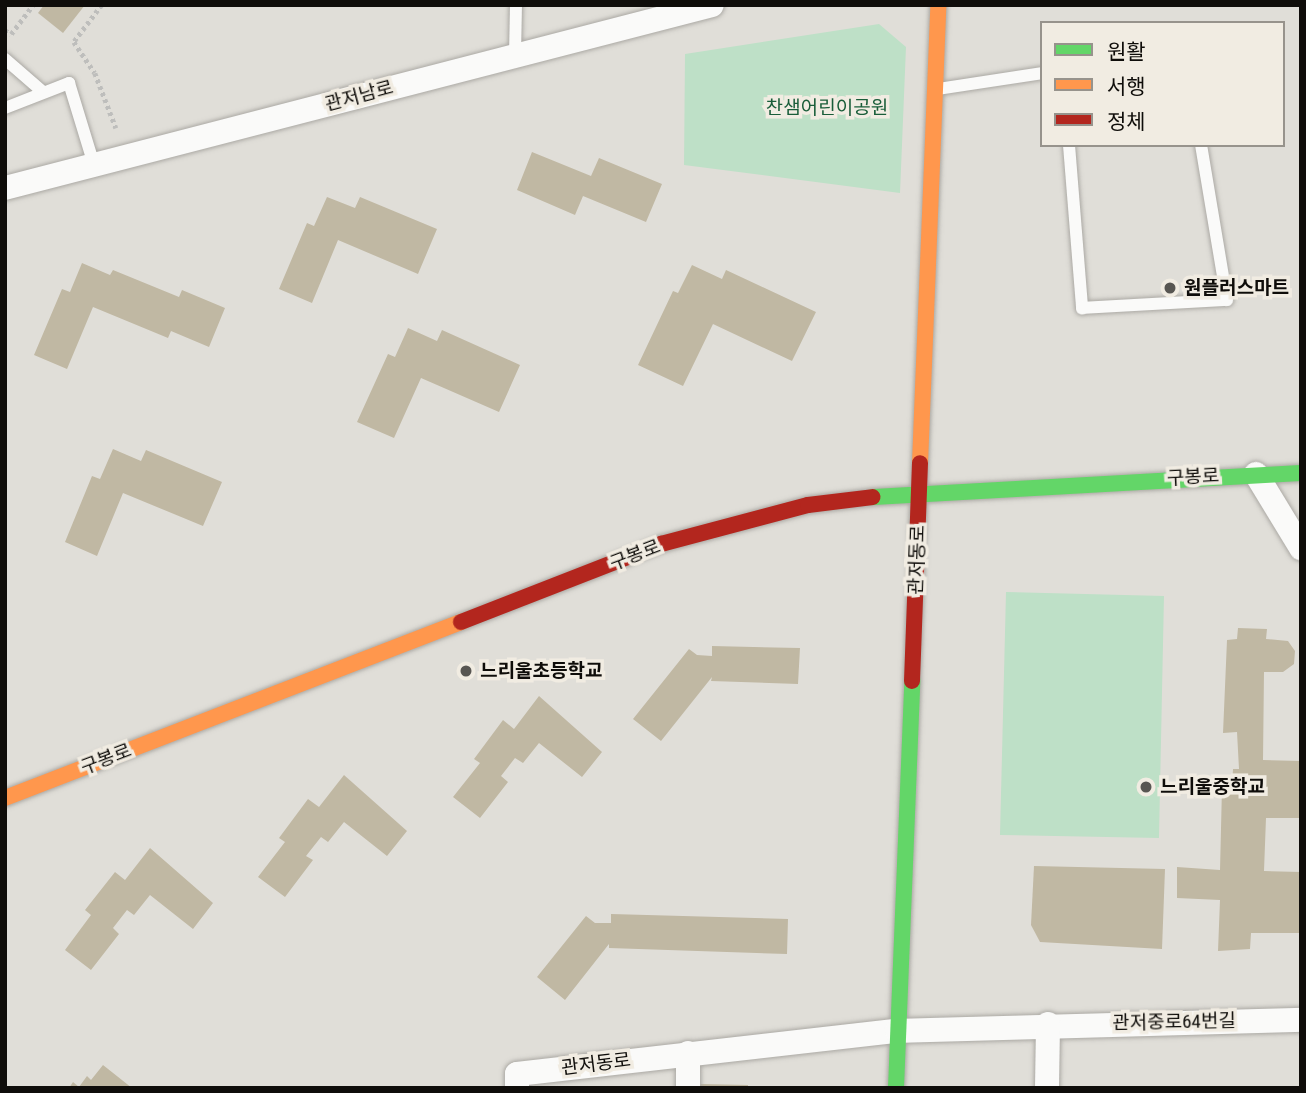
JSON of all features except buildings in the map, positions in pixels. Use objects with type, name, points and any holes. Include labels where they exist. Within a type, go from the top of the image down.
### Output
[{"type":"main road","name":"관저동로","points":[[896,1088],[937,89],[937,5]]},
{"type":"main road","name":"구봉로","points":[[5,797],[662,544],[808,505],[920,492],[1301,473]]},
{"type":"street","name":"관저남로","points":[[5,188],[712,5]]},
{"type":"street","points":[[1256,474],[1301,548]]},
{"type":"street","name":"관저중로64번길","points":[[897,1031],[1048,1024],[1301,1020]]},
{"type":"street","points":[[1047,1088],[1048,1024]]},
{"type":"street","name":"관저동로","points":[[517,1088],[517,1074],[897,1031]]},
{"type":"street","points":[[688,1053],[688,1088]]},
{"type":"lane","points":[[515,56],[516,5]]},
{"type":"lane","points":[[5,59],[43,92]]},
{"type":"lane","points":[[937,89],[1040,73]]},
{"type":"lane","points":[[5,107],[69,83],[94,165]]},
{"type":"lane","points":[[1069,147],[1082,308],[1227,300],[1201,147]]},
{"type":"path","points":[[5,30],[11,34],[33,5]]},
{"type":"path","points":[[102,5],[74,41],[94,74],[116,128]]},
{"type":"green space","name":"찬샘어린이공원","points":[[879,24],[906,47],[900,193],[684,165],[685,54]]},
{"type":"green space","points":[[1006,592],[1164,596],[1159,838],[1000,835]]},
{"type":"traffic: fast","points":[[873,497],[1301,473]]},
{"type":"traffic: fast","points":[[896,1088],[912,681]]},
{"type":"traffic: slow","points":[[920,463],[938,5]]},
{"type":"traffic: slow","points":[[5,798],[461,622]]},
{"type":"traffic: jam","points":[[912,681],[920,463]]},
{"type":"traffic: jam","points":[[461,622],[661,544],[808,505],[873,497]]},
{"type":"place","name":"원플러스마트","points":[[1170,288]]},
{"type":"place","name":"느리울초등학교","points":[[466,671]]},
{"type":"place","name":"느리울중학교","points":[[1146,787]]}]
